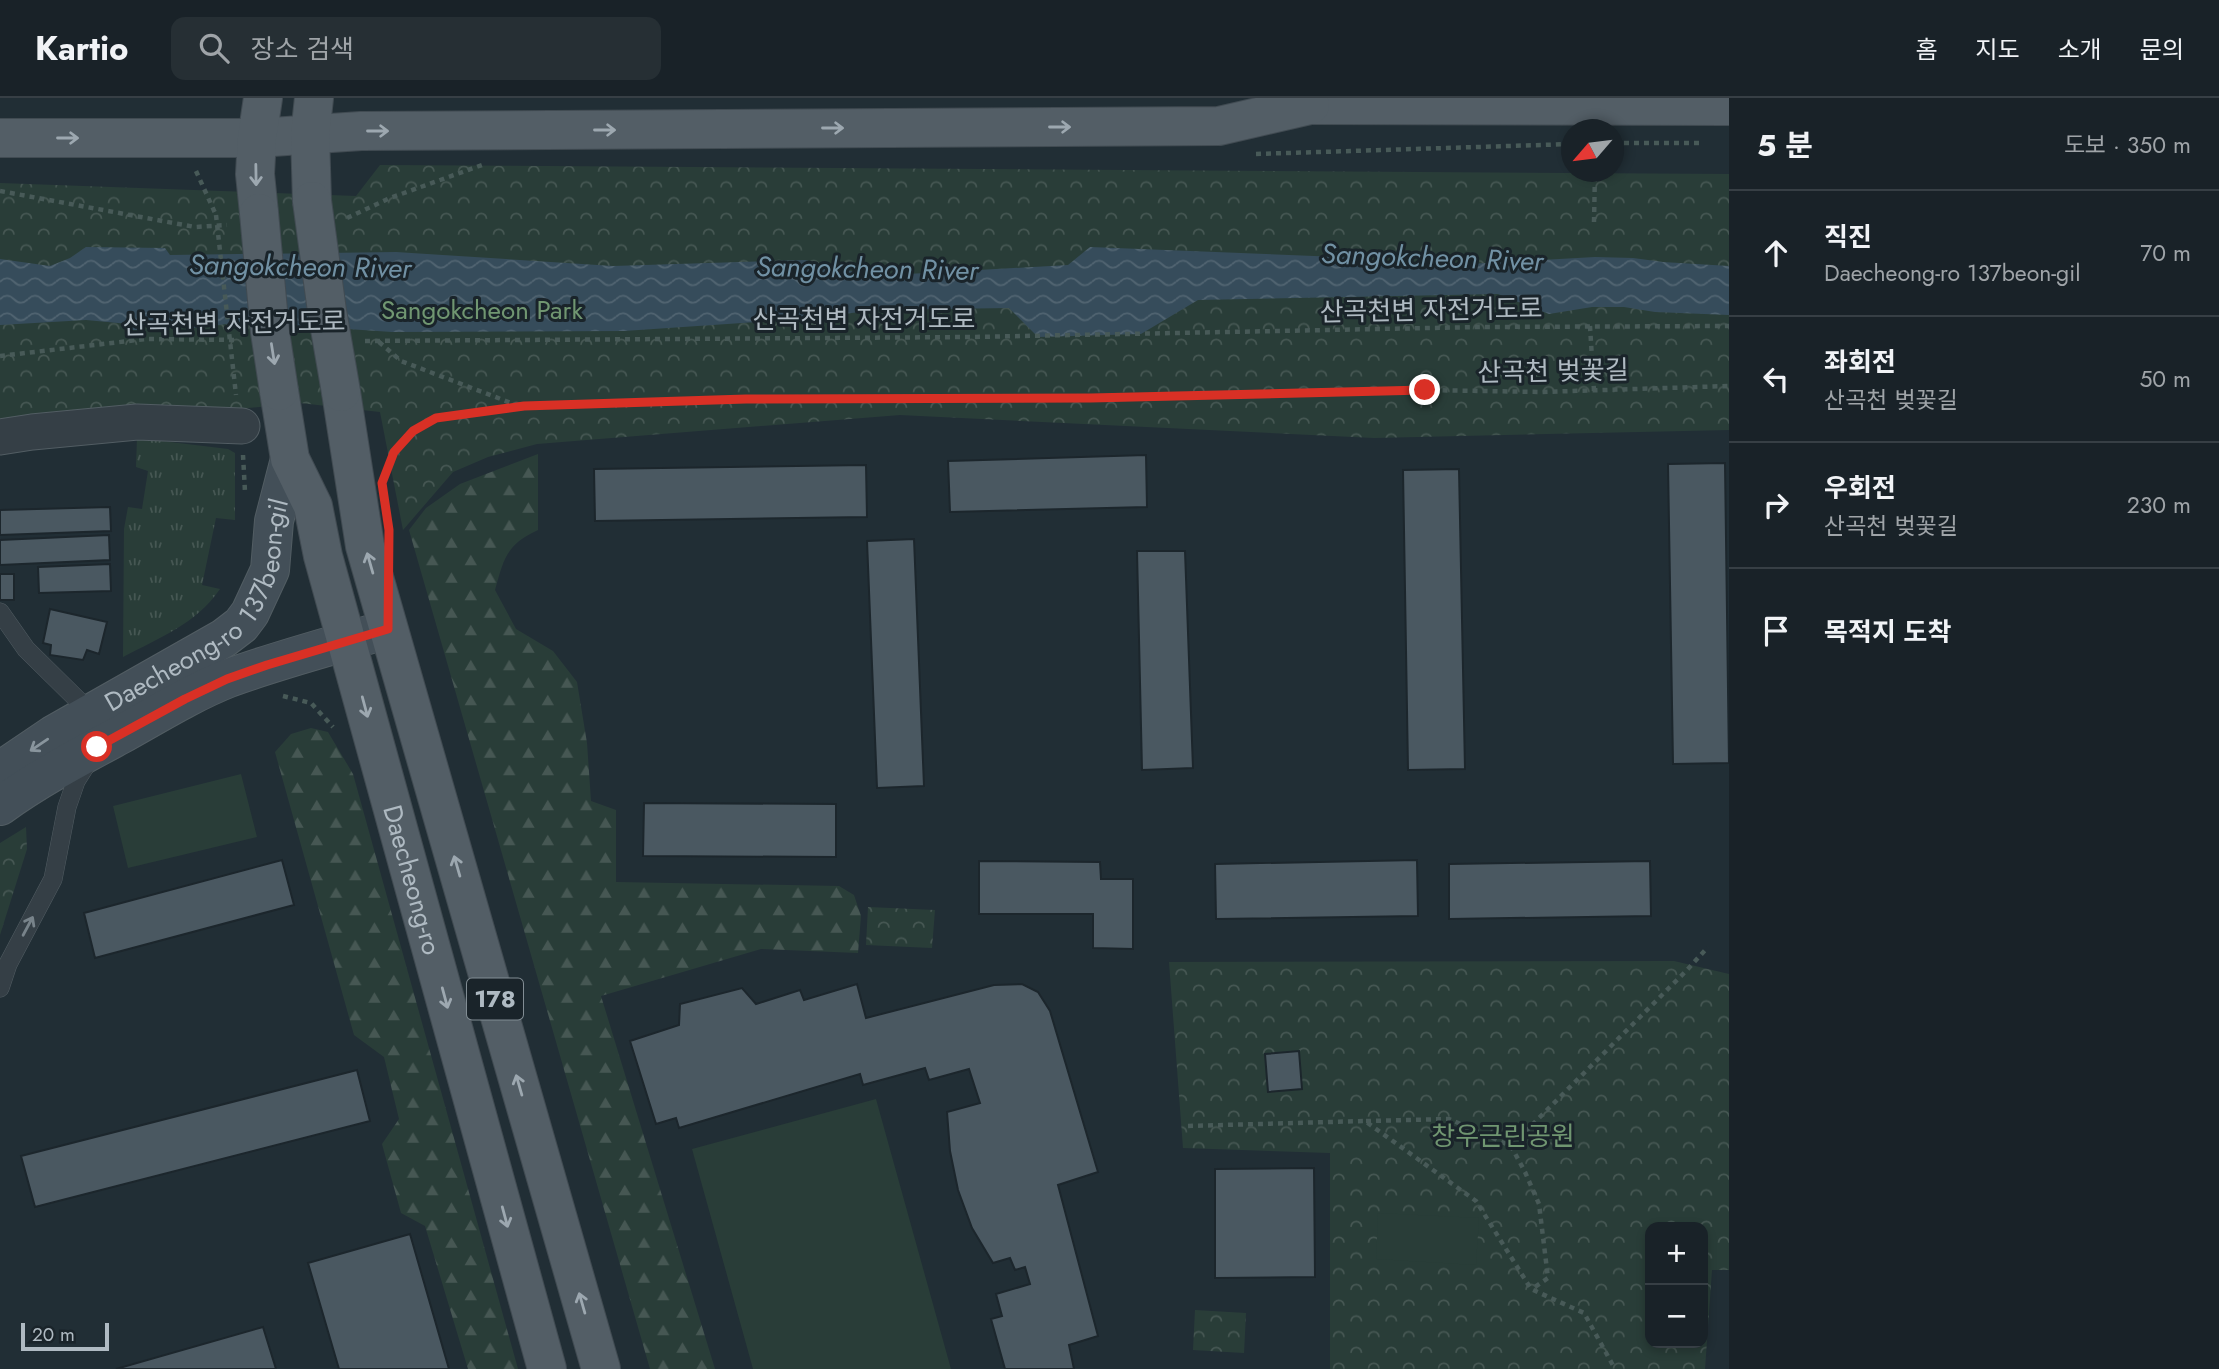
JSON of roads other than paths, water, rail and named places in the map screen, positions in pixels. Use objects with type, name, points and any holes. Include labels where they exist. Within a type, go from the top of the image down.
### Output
[{"type":"main road","name":"178","points":[[257,138],[263,98]]},
{"type":"main road","points":[[1222,98],[1310,105],[1729,106]]},
{"type":"main road","points":[[0,138],[257,138],[312,116],[360,131],[1219,126],[1310,105]]},
{"type":"main road","name":"Daecheong-ro","points":[[312,116],[312,201],[365,546],[601,1369]]},
{"type":"main road","name":"Daecheong-ro","points":[[257,138],[255,174],[270,332],[290,459],[313,506],[323,556],[547,1369]]},
{"type":"main road","name":"Daecheong-ro 137beon-gil","points":[[0,806],[94,730],[241,625],[250,613],[270,570],[274,521],[290,459]]},
{"type":"main road","name":"Daecheong-ro 137beon-gil","points":[[0,771],[53,735],[94,730],[185,699],[227,679],[388,629]]},
{"type":"street","points":[[0,437],[239,411]]},
{"type":"lane","points":[[0,612],[26,649],[94,730],[67,807],[53,880],[8,964],[0,988]]},
{"type":"water","name":"Sangokcheon River","points":[[86,247],[165,248],[170,255],[396,252],[613,266],[805,260],[872,276],[1068,265],[1090,247],[1364,258],[1398,268],[1595,257],[1633,258],[1729,266],[1729,315],[1655,312],[1624,307],[1592,307],[1549,314],[1498,294],[1198,300],[1141,334],[1038,337],[1009,308],[876,310],[803,319],[624,331],[392,332],[243,322],[193,328],[190,323],[169,322],[167,328],[140,325],[137,330],[131,330],[129,324],[86,320],[0,325],[0,259],[50,266],[70,258]]},
{"type":"park label","name":"Sangokcheon Park","points":[[482,310]]},
{"type":"park label","name":"창우근린공원","points":[[1503,1136]]}]
